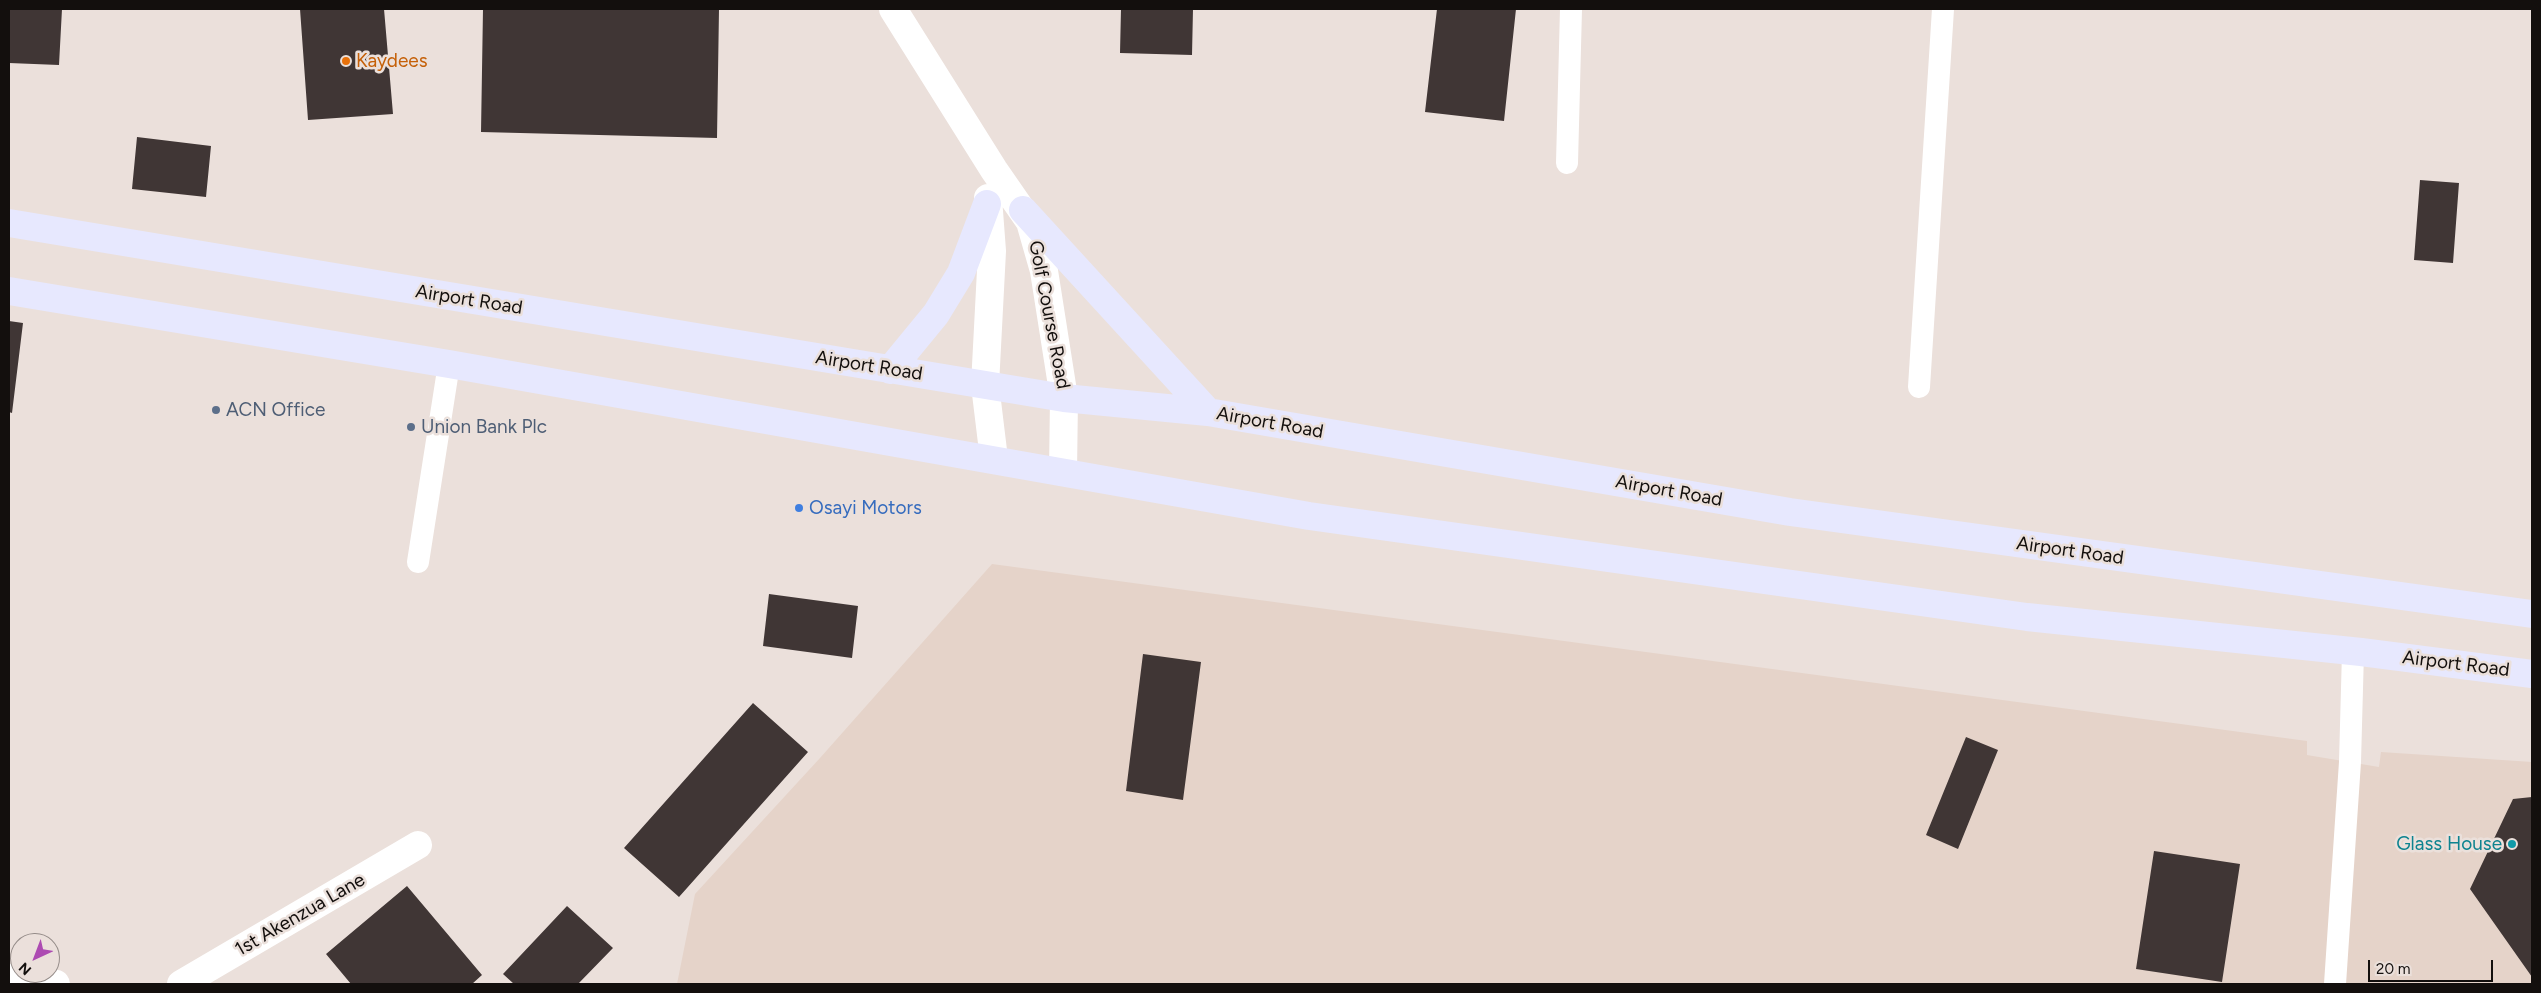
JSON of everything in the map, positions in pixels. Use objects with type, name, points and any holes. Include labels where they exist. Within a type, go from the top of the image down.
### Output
[{"type":"main road","points":[[890,370],[936,314],[961,273],[986,204]]},
{"type":"main road","points":[[1023,210],[1208,412]]},
{"type":"main road","name":"Airport Road","points":[[9,223],[1064,398],[1208,412],[1790,512],[2532,614]]},
{"type":"main road","name":"Airport Road","points":[[9,291],[449,364],[1309,516],[1968,609],[2532,674]]},
{"type":"street","name":"Golf Course Road","points":[[893,9],[994,170],[1030,222],[1044,271],[1064,398],[1063,472]]},
{"type":"street","points":[[994,170],[986,204],[992,251],[985,385],[994,459]]},
{"type":"street","name":"1st Akenzua Lane","points":[[181,984],[418,845]]},
{"type":"street","points":[[9,978],[56,984]]},
{"type":"lane","points":[[1567,163],[1571,9]]},
{"type":"lane","points":[[1919,387],[1943,9]]},
{"type":"lane","points":[[418,562],[449,364]]},
{"type":"lane","points":[[2335,984],[2350,762],[2352,652]]},
{"type":"shaded area","points":[[992,564],[2307,741],[2307,755],[2379,767],[2381,752],[2532,762],[2532,984],[677,984],[695,894],[820,758]]},
{"type":"building","points":[[9,9],[62,9],[59,65],[9,63]]},
{"type":"building","name":"Kaydees","points":[[300,9],[384,9],[393,114],[308,120]]},
{"type":"building","points":[[483,9],[719,9],[717,138],[481,132]]},
{"type":"building","points":[[1121,9],[1193,9],[1192,55],[1120,53]]},
{"type":"building","points":[[1437,9],[1516,9],[1504,121],[1425,112]]},
{"type":"building","points":[[137,137],[211,146],[206,197],[132,189]]},
{"type":"building","points":[[2420,180],[2459,183],[2453,263],[2414,260]]},
{"type":"building","points":[[9,321],[23,323],[12,413],[9,412]]},
{"type":"building","points":[[769,594],[858,606],[852,658],[763,646]]},
{"type":"building","points":[[1143,654],[1201,662],[1183,800],[1126,791]]},
{"type":"building","points":[[753,703],[808,752],[679,897],[624,848]]},
{"type":"building","points":[[1966,737],[1998,750],[1958,849],[1926,835]]},
{"type":"building","name":"Glass House","points":[[2532,797],[2532,977],[2470,889],[2513,799]]},
{"type":"building","points":[[2154,851],[2240,864],[2222,982],[2136,969]]},
{"type":"building","points":[[407,886],[482,975],[472,984],[351,984],[326,954]]},
{"type":"building","points":[[567,906],[613,948],[578,984],[514,984],[503,974]]},
{"type":"place","name":"Kaydees","points":[[346,61]]},
{"type":"place","name":"ACN Office","points":[[216,410]]},
{"type":"place","name":"Union Bank Plc","points":[[411,427]]},
{"type":"place","name":"Osayi Motors","points":[[799,508]]},
{"type":"place","name":"Glass House","points":[[2512,844]]}]
